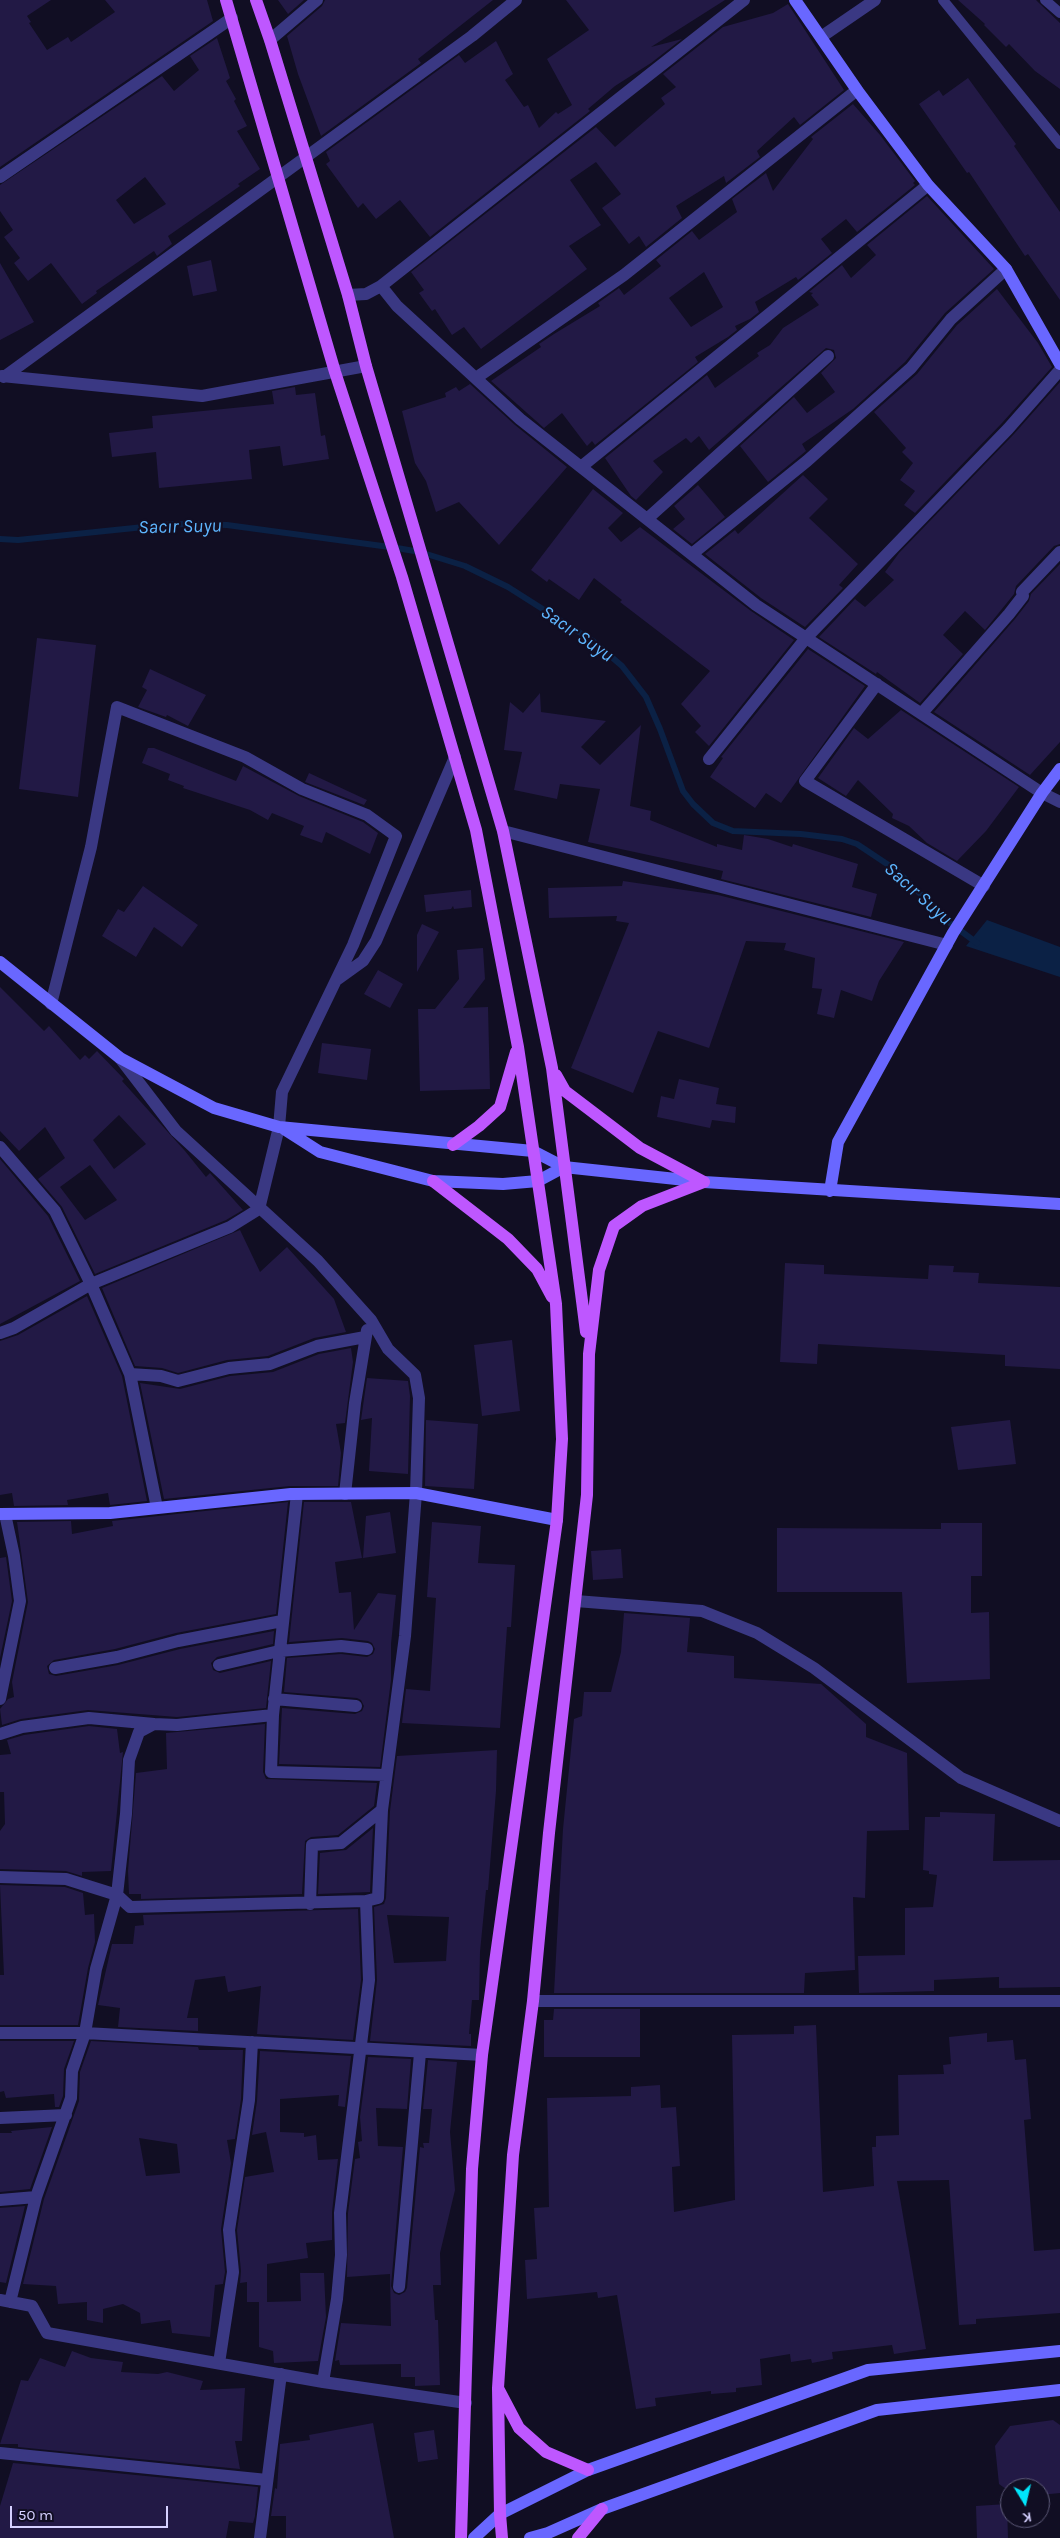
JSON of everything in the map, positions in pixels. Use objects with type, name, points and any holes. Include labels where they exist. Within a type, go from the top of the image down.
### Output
[{"type":"main road","points":[[226,0],[335,372],[402,577],[476,830],[518,1047],[556,1304],[562,1440],[556,1520],[482,2055],[472,2169],[461,2538]]},
{"type":"main road","points":[[256,0],[348,295],[366,366],[502,831],[552,1068],[589,1354]]},
{"type":"main road","points":[[453,1144],[500,1107],[518,1047]]},
{"type":"main road","points":[[552,1068],[565,1091],[640,1148],[704,1182]]},
{"type":"main road","points":[[433,1182],[508,1239],[537,1269],[556,1304]]},
{"type":"main road","points":[[502,2538],[498,2388],[513,2155],[533,2001],[549,1832],[587,1494],[589,1354],[599,1270],[614,1226],[642,1206],[704,1182]]},
{"type":"main road","points":[[498,2388],[519,2428],[546,2452],[588,2470]]},
{"type":"main road","points":[[578,2538],[602,2509]]},
{"type":"street","points":[[270,40],[317,0]]},
{"type":"street","points":[[2,376],[472,36],[516,0]]},
{"type":"street","points":[[348,295],[366,294],[380,286],[744,0]]},
{"type":"street","points":[[795,0],[857,90],[928,185],[1006,269],[1060,364]]},
{"type":"street","points":[[821,37],[875,0]]},
{"type":"street","points":[[0,177],[232,18]]},
{"type":"street","points":[[476,378],[624,275],[857,90]]},
{"type":"street","points":[[581,467],[928,185]]},
{"type":"street","points":[[692,554],[807,461],[911,368],[951,319],[1006,269]]},
{"type":"street","points":[[380,286],[397,306],[520,419],[756,605],[1060,802]]},
{"type":"street","points":[[647,519],[828,356]]},
{"type":"street","points":[[2,376],[202,396],[366,366]]},
{"type":"street","points":[[709,759],[806,638],[1008,429],[1060,370]]},
{"type":"street","points":[[922,713],[1009,614],[1023,596],[1022,592],[1060,552]]},
{"type":"street","points":[[877,684],[805,781],[984,886]]},
{"type":"street","points":[[0,1333],[14,1328],[91,1284],[230,1227],[259,1209],[279,1127],[282,1092],[353,945],[396,836],[367,815],[302,789],[245,757],[117,707],[91,847],[51,1004]]},
{"type":"street","points":[[336,981],[363,961],[376,941],[455,757]]},
{"type":"street","points":[[830,1191],[838,1142],[953,933],[970,910],[1042,792],[1060,769]]},
{"type":"street","points":[[502,831],[947,945]]},
{"type":"street","points":[[0,962],[120,1058],[214,1108],[279,1127],[533,1151],[564,1167],[704,1182],[1060,1204]]},
{"type":"street","points":[[0,1877],[66,1878],[117,1895],[130,1907],[310,1904],[366,1901],[378,1898],[382,1810],[405,1636],[416,1493],[419,1398],[415,1375],[388,1349],[370,1320],[318,1260],[259,1209],[176,1131],[120,1058]]},
{"type":"street","points":[[279,1127],[320,1152],[433,1182],[503,1184],[538,1181],[564,1167]]},
{"type":"street","points":[[0,1147],[55,1211],[91,1284],[130,1374],[157,1508]]},
{"type":"street","points":[[345,1494],[365,1337],[370,1320]]},
{"type":"street","points":[[130,1374],[161,1376],[178,1381],[229,1368],[270,1364],[317,1346],[365,1337]]},
{"type":"street","points":[[0,1699],[3,1668],[20,1601],[14,1556],[2,1514],[110,1513],[297,1494],[416,1493],[556,1520]]},
{"type":"street","points":[[297,1494],[272,1714],[271,1772],[386,1775]]},
{"type":"street","points":[[576,1601],[702,1611],[757,1633],[814,1668],[960,1778],[1060,1822]]},
{"type":"street","points":[[55,1668],[117,1657],[178,1642],[282,1621]]},
{"type":"street","points":[[219,1665],[279,1651],[341,1646],[367,1650]]},
{"type":"street","points":[[274,1699],[356,1706]]},
{"type":"street","points":[[0,1734],[22,1727],[89,1718],[177,1725],[272,1714]]},
{"type":"street","points":[[154,1724],[139,1732],[129,1760],[126,1814],[117,1895],[96,1969],[85,2033],[72,2071],[71,2098],[36,2197],[5,2301],[32,2306],[47,2333],[322,2382],[466,2403]]},
{"type":"street","points":[[310,1904],[312,1845],[341,1843],[382,1810]]},
{"type":"street","points":[[322,2382],[337,2299],[341,2255],[340,2214],[369,1980],[366,1901]]},
{"type":"street","points":[[533,2001],[1060,2002]]},
{"type":"street","points":[[0,2033],[85,2033],[482,2055]]},
{"type":"street","points":[[219,2363],[233,2272],[229,2230],[249,2100],[252,2042]]},
{"type":"street","points":[[399,2287],[420,2053]]},
{"type":"street","points":[[0,2118],[66,2115]]},
{"type":"street","points":[[0,2200],[36,2197]]},
{"type":"street","points":[[474,2538],[500,2514],[588,2470],[868,2370],[1060,2352]]},
{"type":"street","points":[[260,2538],[280,2374]]},
{"type":"street","points":[[530,2538],[548,2533],[602,2509],[877,2410],[1060,2390]]},
{"type":"street","points":[[0,2453],[267,2480]]},
{"type":"lane","points":[[943,0],[1055,129],[1060,144]]},
{"type":"lane","points":[[1046,0],[1060,13]]},
{"type":"water","points":[[987,920],[1060,947],[1060,977],[966,946]]},
{"type":"building","points":[[0,0],[51,0],[27,16],[31,22],[29,23],[47,50],[68,37],[71,42],[115,12],[105,0],[207,0],[213,21],[0,167]]},
{"type":"building","points":[[278,0],[304,0],[288,14]]},
{"type":"building","points":[[325,0],[493,0],[418,59],[421,63],[321,136],[298,74],[287,36],[322,6]]},
{"type":"building","points":[[566,0],[725,0],[651,47],[682,39],[651,63],[615,86],[588,109],[590,111],[430,237],[400,200],[376,219],[363,203],[358,208],[326,164],[330,161],[326,152],[459,55],[465,63],[496,41],[513,74],[505,80],[524,107],[528,105],[539,128],[556,112],[558,114],[572,105],[547,59],[589,30]]},
{"type":"building","points":[[958,0],[1036,0],[1060,23],[1060,89],[1035,71],[1009,44],[1006,47],[985,24]]},
{"type":"building","points":[[788,4],[844,90],[800,125],[794,117],[757,151],[760,157],[726,183],[724,176],[676,206],[682,218],[646,247],[639,236],[629,244],[602,208],[621,194],[596,162],[570,180],[601,225],[569,246],[587,269],[481,349],[464,327],[452,335],[435,309],[432,311],[419,293],[424,290],[411,272],[596,127],[615,147],[665,104],[661,98],[676,87],[663,74],[723,27],[773,13]]},
{"type":"building","points":[[217,38],[230,78],[226,81],[247,126],[237,131],[260,169],[238,184],[240,186],[168,236],[172,244],[157,256],[154,251],[96,291],[97,293],[82,304],[51,263],[28,281],[14,263],[20,258],[4,237],[13,230],[0,211],[0,185],[162,76],[174,91],[199,70],[190,56]],"holes":[[[145,177],[166,204],[134,224],[116,200]]]},
{"type":"building","points":[[968,78],[1016,144],[1014,146],[1060,212],[1060,300],[1028,254],[1025,256],[969,172],[967,173],[919,104],[939,90],[943,96]]},
{"type":"building","points":[[853,104],[880,135],[915,181],[913,183],[915,185],[857,232],[846,219],[821,239],[832,253],[798,280],[796,277],[755,302],[759,312],[750,319],[735,326],[737,330],[728,337],[695,357],[698,362],[595,445],[592,441],[587,446],[562,413],[544,428],[491,381],[541,347],[539,344],[600,306],[598,303],[619,288],[624,295],[661,266],[656,260],[692,231],[699,240],[737,212],[732,199],[766,173],[773,191],[813,139],[811,137]],"holes":[[[704,272],[723,307],[691,327],[669,298]]]},
{"type":"building","points":[[927,196],[994,269],[945,313],[905,362],[853,409],[802,444],[806,451],[768,482],[740,446],[794,397],[807,413],[835,392],[821,373],[836,358],[834,350],[826,348],[709,450],[699,436],[691,443],[686,438],[653,461],[663,472],[636,500],[631,496],[605,458],[707,375],[715,388],[759,356],[757,353],[770,345],[783,328],[819,305],[811,295],[813,293],[809,292],[842,265],[851,278],[876,255],[867,245]]},
{"type":"building","points":[[211,260],[217,291],[193,296],[187,266]]},
{"type":"building","points":[[0,263],[34,322],[0,340]]},
{"type":"building","points":[[997,289],[1038,343],[1052,367],[1002,423],[915,513],[904,505],[915,491],[900,480],[913,463],[902,452],[906,448],[874,412],[917,374],[957,325]]},
{"type":"building","points":[[1060,382],[1060,544],[1054,546],[1016,586],[1014,594],[985,630],[965,611],[943,635],[963,654],[920,703],[877,672],[876,674],[819,637],[855,599],[865,607],[894,580],[885,572],[899,553],[1014,434]]},
{"type":"building","points":[[470,384],[515,425],[567,467],[499,545],[459,502],[436,512],[426,481],[415,463],[402,411],[446,397],[445,393],[456,387],[459,391]]},
{"type":"building","points":[[295,387],[296,395],[315,393],[321,436],[325,435],[329,459],[283,466],[280,446],[249,450],[252,479],[159,488],[156,452],[112,457],[109,433],[153,428],[152,416],[274,404],[272,391]]},
{"type":"building","points":[[803,475],[828,499],[809,518],[858,564],[839,585],[843,588],[805,627],[761,598],[705,554],[735,530],[738,534]]},
{"type":"building","points":[[698,485],[725,517],[692,544],[673,529],[685,519],[674,506]]},
{"type":"building","points":[[593,489],[623,513],[608,528],[621,542],[640,527],[751,611],[794,640],[709,746],[695,732],[701,726],[681,704],[710,671],[620,602],[622,600],[594,578],[579,600],[549,579],[547,582],[531,570]]},
{"type":"building","points":[[1060,564],[1060,742],[1030,775],[934,712],[1015,619],[1029,601],[1031,594]]},
{"type":"building","points":[[37,638],[96,645],[78,797],[19,789]]},
{"type":"building","points":[[808,649],[865,686],[781,803],[766,793],[755,808],[710,777],[723,758],[721,757]]},
{"type":"building","points":[[150,669],[206,695],[188,726],[167,715],[166,717],[138,707],[147,690],[142,687]]},
{"type":"building","points":[[540,693],[541,712],[606,721],[581,747],[600,765],[641,725],[630,806],[651,811],[650,820],[717,847],[717,844],[742,850],[744,835],[768,839],[792,847],[793,844],[858,864],[852,887],[877,894],[871,917],[721,879],[723,871],[588,842],[600,789],[560,784],[557,799],[514,790],[522,752],[504,750],[510,702],[523,713]]},
{"type":"building","points":[[901,710],[1019,787],[986,831],[957,861],[927,843],[909,826],[892,818],[893,814],[858,780],[846,796],[818,778],[854,728],[868,739]]},
{"type":"building","points":[[148,748],[154,748],[236,781],[243,766],[299,796],[363,822],[378,833],[370,854],[326,832],[322,843],[300,835],[304,826],[272,813],[268,820],[250,810],[183,788],[184,786],[168,780],[170,774],[142,763]]},
{"type":"building","points":[[309,773],[367,800],[364,805],[305,782]]},
{"type":"building","points":[[623,881],[718,895],[904,942],[879,981],[872,1001],[841,990],[834,1018],[817,1014],[822,989],[812,988],[815,958],[784,950],[786,943],[746,941],[709,1048],[658,1031],[633,1093],[571,1068],[629,923],[616,921],[617,916],[549,918],[548,888],[622,886]]},
{"type":"building","points":[[143,886],[198,925],[182,947],[154,927],[136,957],[102,936],[118,909],[124,912]]},
{"type":"building","points":[[471,890],[472,907],[454,909],[453,906],[451,909],[426,912],[424,895]]},
{"type":"building","points":[[422,924],[439,932],[417,972],[417,935]]},
{"type":"building","points":[[483,948],[485,979],[463,1008],[488,1007],[490,1089],[420,1091],[418,1009],[435,1009],[459,979],[457,950]]},
{"type":"building","points":[[378,970],[403,984],[390,1008],[364,994]]},
{"type":"building","points":[[0,987],[44,1031],[49,1026],[80,1060],[85,1055],[89,1059],[97,1051],[124,1079],[122,1081],[206,1177],[210,1173],[243,1210],[226,1220],[95,1274],[62,1207],[38,1179],[65,1158],[45,1127],[19,1151],[0,1131]],"holes":[[[119,1115],[146,1144],[114,1169],[93,1140]],[[90,1165],[117,1200],[85,1220],[60,1187]]]},
{"type":"building","points":[[322,1043],[371,1049],[367,1080],[318,1073]]},
{"type":"building","points":[[679,1079],[719,1088],[716,1104],[736,1107],[735,1123],[712,1120],[710,1128],[657,1117],[661,1096],[674,1099]]},
{"type":"building","points":[[0,1159],[48,1216],[80,1281],[0,1324]]},
{"type":"building","points":[[240,1230],[260,1272],[287,1247],[334,1299],[346,1332],[314,1338],[268,1356],[227,1360],[178,1373],[162,1368],[135,1366],[102,1288]]},
{"type":"building","points":[[785,1263],[824,1265],[824,1274],[928,1279],[929,1265],[954,1266],[953,1272],[979,1273],[978,1283],[1060,1287],[1060,1369],[1005,1366],[1005,1355],[818,1344],[817,1364],[780,1362]]},
{"type":"building","points":[[87,1296],[122,1376],[147,1501],[110,1505],[108,1493],[67,1500],[68,1505],[14,1506],[12,1493],[0,1495],[0,1341],[18,1335]]},
{"type":"building","points":[[512,1340],[520,1411],[482,1416],[474,1345]]},
{"type":"building","points":[[351,1348],[353,1362],[345,1423],[336,1424],[341,1453],[338,1486],[290,1486],[164,1499],[140,1383],[180,1389],[230,1376],[273,1372],[319,1354]]},
{"type":"building","points":[[367,1378],[408,1381],[410,1396],[408,1474],[369,1471],[372,1418],[361,1420]]},
{"type":"building","points":[[426,1420],[478,1424],[474,1489],[425,1486]]},
{"type":"building","points":[[1010,1420],[1016,1464],[958,1470],[951,1427]]},
{"type":"building","points":[[288,1502],[276,1614],[176,1633],[115,1649],[54,1660],[47,1666],[49,1674],[56,1676],[118,1665],[180,1649],[274,1631],[273,1644],[217,1657],[211,1663],[213,1670],[220,1673],[271,1661],[266,1708],[177,1717],[88,1710],[21,1719],[2,1725],[0,1709],[8,1699],[14,1697],[12,1682],[28,1602],[17,1522],[71,1521],[72,1534],[113,1526],[112,1521]]},
{"type":"building","points":[[304,1502],[351,1502],[362,1558],[335,1562],[339,1593],[351,1592],[354,1630],[378,1593],[396,1595],[391,1644],[391,1680],[380,1767],[279,1764],[282,1708],[355,1714],[362,1711],[364,1706],[361,1700],[357,1698],[284,1692],[287,1658],[341,1654],[367,1657],[373,1654],[375,1649],[372,1643],[368,1641],[342,1638],[289,1642]]},
{"type":"building","points":[[390,1512],[396,1553],[363,1558],[366,1516]]},
{"type":"building","points":[[432,1522],[481,1526],[478,1563],[515,1565],[511,1627],[507,1627],[500,1728],[402,1723],[406,1689],[430,1691],[436,1598],[427,1597]]},
{"type":"building","points":[[941,1523],[982,1523],[982,1576],[971,1576],[971,1613],[989,1612],[990,1679],[907,1683],[902,1592],[777,1592],[777,1528],[941,1529]]},
{"type":"building","points":[[621,1549],[623,1578],[593,1580],[591,1551]]},
{"type":"building","points":[[6,1557],[12,1601],[0,1658],[0,1558]]},
{"type":"building","points":[[624,1613],[690,1618],[687,1652],[734,1656],[734,1678],[821,1684],[866,1724],[866,1737],[907,1753],[909,1830],[867,1831],[865,1898],[853,1897],[855,1970],[805,1973],[804,1993],[554,1993],[563,1829],[574,1719],[582,1716],[584,1692],[611,1692],[621,1652]]},
{"type":"building","points":[[265,1724],[263,1772],[266,1779],[377,1783],[374,1806],[338,1835],[311,1837],[305,1841],[302,1894],[141,1899],[141,1894],[129,1894],[128,1871],[136,1773],[167,1769],[166,1733]]},
{"type":"building","points":[[89,1726],[117,1729],[120,1753],[123,1752],[111,1871],[82,1872],[82,1876],[66,1871],[0,1869],[0,1831],[5,1824],[4,1792],[0,1792],[0,1755],[11,1754],[7,1740],[24,1735]]},
{"type":"building","points":[[497,1750],[496,1791],[488,1890],[486,1890],[480,1952],[479,2000],[472,2000],[469,2034],[471,2034],[471,2046],[370,2041],[377,1980],[374,1907],[384,1904],[386,1898],[390,1811],[397,1756]],"holes":[[[387,1915],[449,1917],[446,1961],[394,1963]]]},
{"type":"building","points":[[940,1812],[995,1814],[993,1861],[1060,1860],[1060,1987],[999,1988],[999,1977],[934,1980],[934,1991],[859,1993],[858,1956],[905,1955],[905,1908],[933,1907],[937,1875],[929,1874],[929,1871],[923,1870],[925,1817],[940,1817]]},
{"type":"building","points":[[373,1828],[370,1892],[318,1894],[320,1853],[346,1850]]},
{"type":"building","points":[[0,1885],[65,1887],[83,1893],[85,1915],[94,1914],[95,1942],[88,1968],[78,2025],[0,2025],[0,1975],[4,1975]]},
{"type":"building","points":[[358,1909],[361,1980],[353,2040],[257,2034],[261,1986],[228,1992],[225,1976],[195,1980],[187,2018],[198,2018],[198,2031],[118,2027],[120,2008],[98,2005],[112,1944],[133,1944],[135,1926],[144,1925],[143,1915]]},
{"type":"building","points":[[554,2009],[640,2009],[640,2057],[544,2057],[544,2020],[553,2020]]},
{"type":"building","points":[[816,2025],[823,2192],[874,2186],[872,2147],[876,2147],[876,2136],[899,2135],[898,2075],[944,2074],[943,2065],[951,2064],[949,2037],[987,2033],[987,2042],[1013,2040],[1015,2060],[1026,2059],[1031,2119],[1024,2120],[1034,2251],[1060,2249],[1060,2313],[976,2319],[976,2324],[959,2325],[949,2180],[897,2181],[926,2349],[894,2354],[892,2345],[832,2352],[833,2359],[812,2363],[811,2359],[791,2362],[790,2354],[760,2359],[762,2385],[736,2388],[736,2392],[711,2394],[711,2391],[655,2398],[656,2406],[636,2409],[617,2295],[598,2298],[597,2292],[527,2299],[525,2260],[537,2259],[534,2208],[549,2207],[547,2098],[631,2096],[631,2087],[660,2085],[661,2108],[676,2107],[680,2166],[672,2167],[674,2212],[735,2200],[732,2035],[794,2034],[794,2026]]},
{"type":"building","points":[[0,2041],[74,2041],[64,2069],[63,2096],[59,2107],[55,2107],[54,2094],[6,2098],[4,2091],[0,2092]]},
{"type":"building","points":[[91,2041],[198,2047],[199,2050],[243,2050],[241,2099],[235,2139],[227,2140],[231,2163],[221,2229],[225,2272],[223,2284],[215,2285],[210,2337],[172,2333],[170,2320],[141,2324],[140,2313],[123,2304],[103,2309],[103,2323],[87,2320],[87,2302],[58,2304],[56,2286],[23,2284],[44,2199],[79,2101],[80,2072]],"holes":[[[139,2138],[177,2144],[180,2173],[146,2176]]]},
{"type":"building","points":[[260,2051],[351,2056],[345,2107],[338,2106],[339,2095],[280,2099],[280,2132],[304,2133],[304,2137],[316,2135],[318,2160],[338,2159],[332,2212],[332,2240],[306,2243],[308,2258],[267,2264],[267,2302],[301,2301],[300,2273],[324,2273],[326,2317],[318,2361],[274,2363],[273,2351],[259,2347],[259,2302],[247,2302],[247,2282],[240,2283],[241,2271],[237,2230],[245,2177],[274,2172],[266,2132],[252,2135],[257,2101]]},
{"type":"building","points":[[368,2057],[411,2059],[407,2109],[376,2108],[378,2146],[403,2147],[391,2286],[394,2293],[399,2295],[405,2292],[407,2288],[420,2147],[424,2148],[423,2143],[429,2143],[432,2109],[423,2109],[428,2060],[457,2062],[450,2132],[455,2190],[440,2253],[441,2285],[433,2285],[435,2320],[438,2320],[440,2385],[415,2386],[415,2377],[401,2377],[401,2364],[340,2365],[339,2360],[335,2361],[341,2323],[391,2326],[390,2274],[347,2277],[348,2213],[355,2159],[360,2158],[358,2142],[362,2141],[360,2117]]},
{"type":"building","points":[[52,2127],[30,2189],[0,2192],[0,2133]]},
{"type":"building","points":[[25,2206],[6,2283],[0,2282],[0,2208]]},
{"type":"building","points":[[72,2351],[91,2358],[123,2362],[121,2372],[158,2374],[167,2372],[203,2381],[200,2390],[245,2388],[242,2441],[235,2441],[240,2469],[18,2447],[18,2444],[0,2444],[21,2380],[28,2381],[40,2358],[65,2367]]},
{"type":"building","points":[[1053,2420],[1060,2425],[1060,2493],[1050,2494],[1050,2478],[1000,2478],[999,2484],[995,2446],[1010,2426]]},
{"type":"building","points":[[373,2423],[394,2538],[286,2538],[286,2516],[271,2516],[275,2488],[277,2489],[280,2444],[310,2440],[309,2435]]},
{"type":"building","points":[[434,2430],[438,2459],[418,2462],[414,2433]]},
{"type":"building","points":[[13,2463],[258,2487],[255,2516],[253,2523],[229,2521],[226,2538],[0,2538],[0,2506]]},
{"type":"building","points":[[1000,2504],[1000,2528],[1008,2528],[1008,2538],[977,2538],[976,2506]]},
{"type":"waterway","name":"Sacır Suyu","points":[[0,539],[18,540],[173,524],[227,525],[397,548],[420,552],[465,566],[508,587],[593,641],[622,666],[646,697],[683,791],[693,804],[713,823],[733,831],[801,834],[842,839],[857,844],[896,870],[950,923],[977,943]]}]
